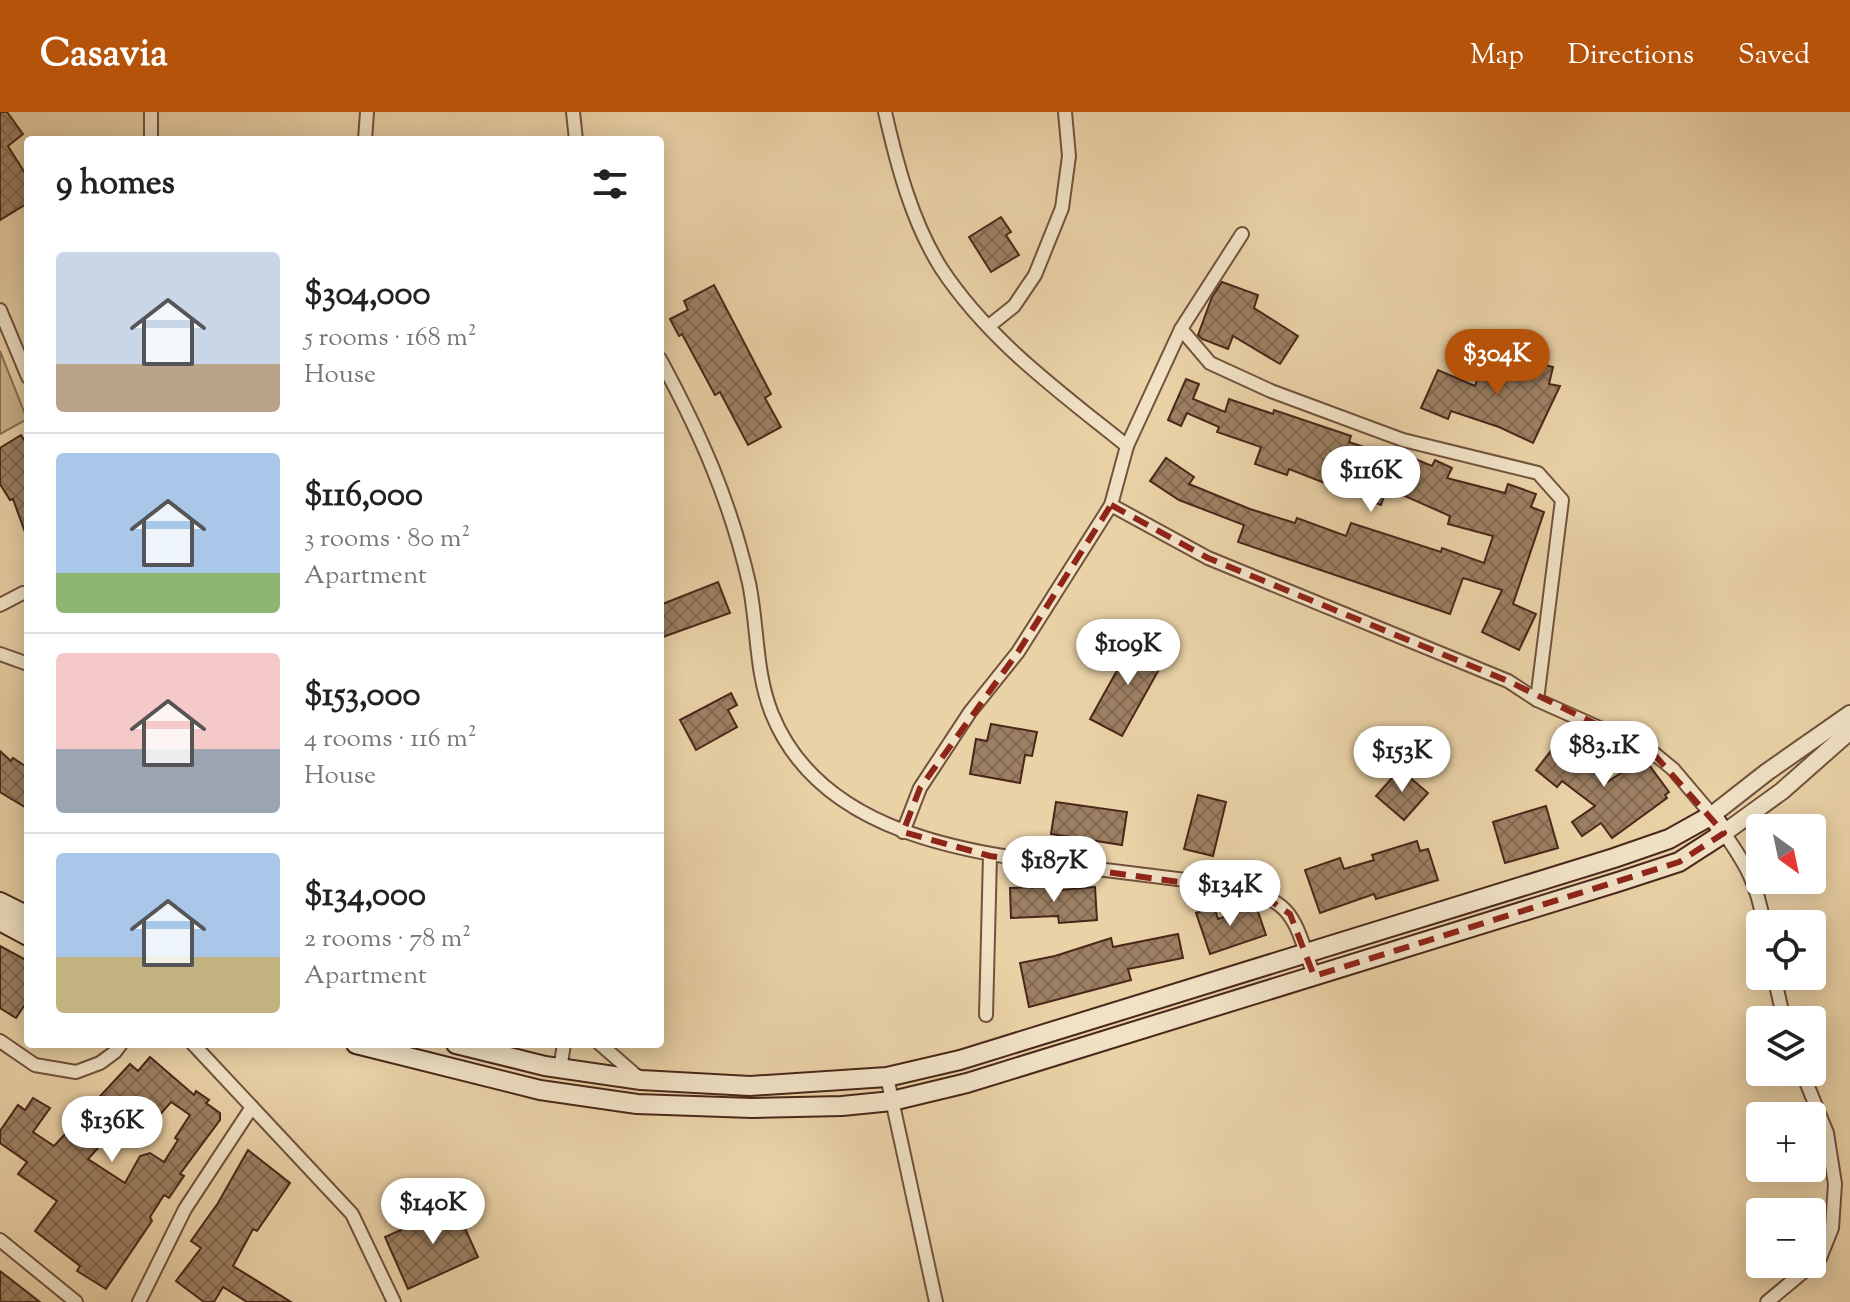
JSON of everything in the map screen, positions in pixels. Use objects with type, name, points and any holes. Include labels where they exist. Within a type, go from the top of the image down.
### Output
[{"type":"main road","points":[[372,1048],[540,1090],[637,1104],[752,1108],[892,1101],[967,1083],[1679,862],[1724,833],[1712,815],[1669,839],[960,1060],[887,1077],[750,1086],[641,1080],[560,1069],[473,1048]]},
{"type":"main road","points":[[0,902],[24,914]]},
{"type":"main road","points":[[0,921],[24,934]]},
{"type":"street","points":[[151,112],[151,136]]},
{"type":"street","points":[[365,136],[367,112]]},
{"type":"street","points":[[573,112],[576,136]]},
{"type":"street","points":[[885,112],[905,186],[941,267],[1010,350],[1127,446]]},
{"type":"street","points":[[989,326],[1014,306],[1035,275],[1062,208],[1069,156],[1065,112]]},
{"type":"street","points":[[903,832],[920,788],[970,712],[1018,652],[1111,505],[1127,446],[1181,329],[1242,234]]},
{"type":"street","points":[[0,310],[24,367]]},
{"type":"street","points":[[1181,329],[1210,363],[1271,391],[1403,440],[1538,473],[1562,500],[1537,700]]},
{"type":"street","points":[[664,366],[697,426],[728,504],[749,585],[760,669],[772,714],[790,747],[809,772],[831,792],[859,810],[903,832],[990,856],[1226,885],[1275,899],[1290,914],[1300,933],[1314,976]]},
{"type":"street","points":[[1111,505],[1208,558],[1508,681],[1537,700],[1651,751],[1673,769],[1712,815],[1850,714]]},
{"type":"street","points":[[0,605],[24,593]]},
{"type":"street","points":[[0,654],[24,663]]},
{"type":"street","points":[[1761,910],[1758,892],[1746,864],[1724,833],[1782,791],[1850,731]]},
{"type":"street","points":[[986,1015],[990,856]]},
{"type":"street","points":[[0,1041],[35,1065],[76,1072],[100,1063],[118,1048]]},
{"type":"street","points":[[197,1048],[352,1214],[394,1302]]},
{"type":"street","points":[[560,1069],[563,1048]]},
{"type":"street","points":[[605,1048],[641,1080]]},
{"type":"street","points":[[887,1077],[936,1302]]},
{"type":"street","points":[[1767,1302],[1820,1258],[1832,1228],[1835,1184],[1827,1133],[1808,1086]]},
{"type":"street","points":[[139,1302],[185,1209],[252,1107]]},
{"type":"street","points":[[0,1240],[76,1302]]},
{"type":"highlighted area","points":[[1111,505],[1208,558],[1508,681],[1651,751],[1724,833],[1679,862],[1314,976],[1290,914],[1259,893],[990,856],[903,832],[920,788],[1018,652]]},
{"type":"shaded area","points":[[0,351],[24,411],[24,421],[0,434]]},
{"type":"building","points":[[0,112],[7,112],[23,134],[8,146],[24,172],[24,205],[0,220]]},
{"type":"building","points":[[1001,217],[1011,232],[1006,235],[1019,255],[991,272],[969,237]]},
{"type":"building","points":[[1222,282],[1258,295],[1254,308],[1298,336],[1280,364],[1233,336],[1228,349],[1198,335],[1212,297]]},
{"type":"building","points":[[714,285],[771,394],[765,398],[781,427],[748,445],[720,392],[715,395],[682,334],[679,336],[670,319],[688,310],[684,301]]},
{"type":"building","points":[[1484,359],[1525,372],[1528,361],[1553,367],[1549,384],[1560,386],[1533,443],[1499,427],[1451,411],[1448,419],[1421,408],[1438,370],[1475,386]]},
{"type":"building","points":[[1186,379],[1199,384],[1193,399],[1225,412],[1229,399],[1273,414],[1274,410],[1351,436],[1349,442],[1411,463],[1413,458],[1432,466],[1435,460],[1452,468],[1447,478],[1505,493],[1508,484],[1536,494],[1531,507],[1544,512],[1513,604],[1536,614],[1519,650],[1482,632],[1502,590],[1463,578],[1450,614],[1238,542],[1244,525],[1179,500],[1150,481],[1166,458],[1194,477],[1189,484],[1250,509],[1295,523],[1297,518],[1346,536],[1351,523],[1484,563],[1493,536],[1448,524],[1450,516],[1387,488],[1381,505],[1289,469],[1287,475],[1255,464],[1261,447],[1217,432],[1219,427],[1187,413],[1181,426],[1168,420]]},
{"type":"building","points":[[21,435],[24,440],[24,529],[13,499],[10,500],[0,484],[0,448]]},
{"type":"building","points":[[718,582],[730,613],[664,637],[664,603]]},
{"type":"building","points":[[1135,638],[1167,655],[1122,736],[1090,719]]},
{"type":"building","points":[[731,693],[737,705],[728,710],[737,727],[696,750],[680,720]]},
{"type":"building","points":[[991,724],[1037,732],[1032,756],[1025,755],[1020,783],[970,774],[976,739],[987,741]]},
{"type":"building","points":[[1564,734],[1587,752],[1580,761],[1607,782],[1644,758],[1669,792],[1665,795],[1667,798],[1612,838],[1601,823],[1582,836],[1572,822],[1595,806],[1562,781],[1557,787],[1536,770]]},
{"type":"building","points":[[0,751],[11,761],[13,758],[24,765],[24,807],[0,792]]},
{"type":"building","points":[[1400,769],[1428,793],[1404,820],[1376,796]]},
{"type":"building","points":[[1198,795],[1226,802],[1213,856],[1184,849]]},
{"type":"building","points":[[1056,802],[1127,812],[1122,845],[1051,834]]},
{"type":"building","points":[[1546,806],[1558,848],[1505,863],[1493,822]]},
{"type":"building","points":[[1417,841],[1420,851],[1428,849],[1438,880],[1376,899],[1374,894],[1320,913],[1305,870],[1340,858],[1344,869],[1374,860],[1372,855]]},
{"type":"building","points":[[1049,887],[1050,891],[1095,887],[1097,920],[1059,923],[1058,916],[1011,918],[1010,888]]},
{"type":"building","points":[[1256,906],[1266,935],[1210,954],[1196,913],[1214,907],[1218,919]]},
{"type":"building","points":[[1178,934],[1183,958],[1128,969],[1131,980],[1029,1007],[1020,963],[1055,956],[1111,938],[1113,947]]},
{"type":"building","points":[[0,946],[24,959],[24,1006],[16,1018],[0,1008]]},
{"type":"building","points":[[150,1057],[194,1095],[196,1091],[209,1100],[206,1103],[220,1113],[220,1120],[180,1174],[184,1176],[169,1198],[164,1195],[150,1217],[152,1221],[106,1289],[77,1271],[80,1266],[35,1231],[57,1201],[18,1174],[27,1162],[0,1143],[0,1131],[18,1105],[25,1110],[33,1098],[50,1108],[33,1132],[54,1146],[130,1064],[138,1071]],"holes":[[[171,1102],[190,1115],[164,1162],[150,1153],[140,1156],[125,1183],[88,1159],[125,1118],[143,1134]]]},
{"type":"building","points":[[248,1150],[290,1183],[257,1231],[253,1229],[233,1266],[291,1302],[247,1302],[223,1287],[214,1302],[204,1302],[176,1281],[201,1248],[191,1241],[218,1203]]},
{"type":"building","points":[[463,1202],[471,1220],[463,1224],[478,1257],[408,1289],[385,1237]]},
{"type":"building","points":[[0,1271],[40,1302],[0,1302]]}]
